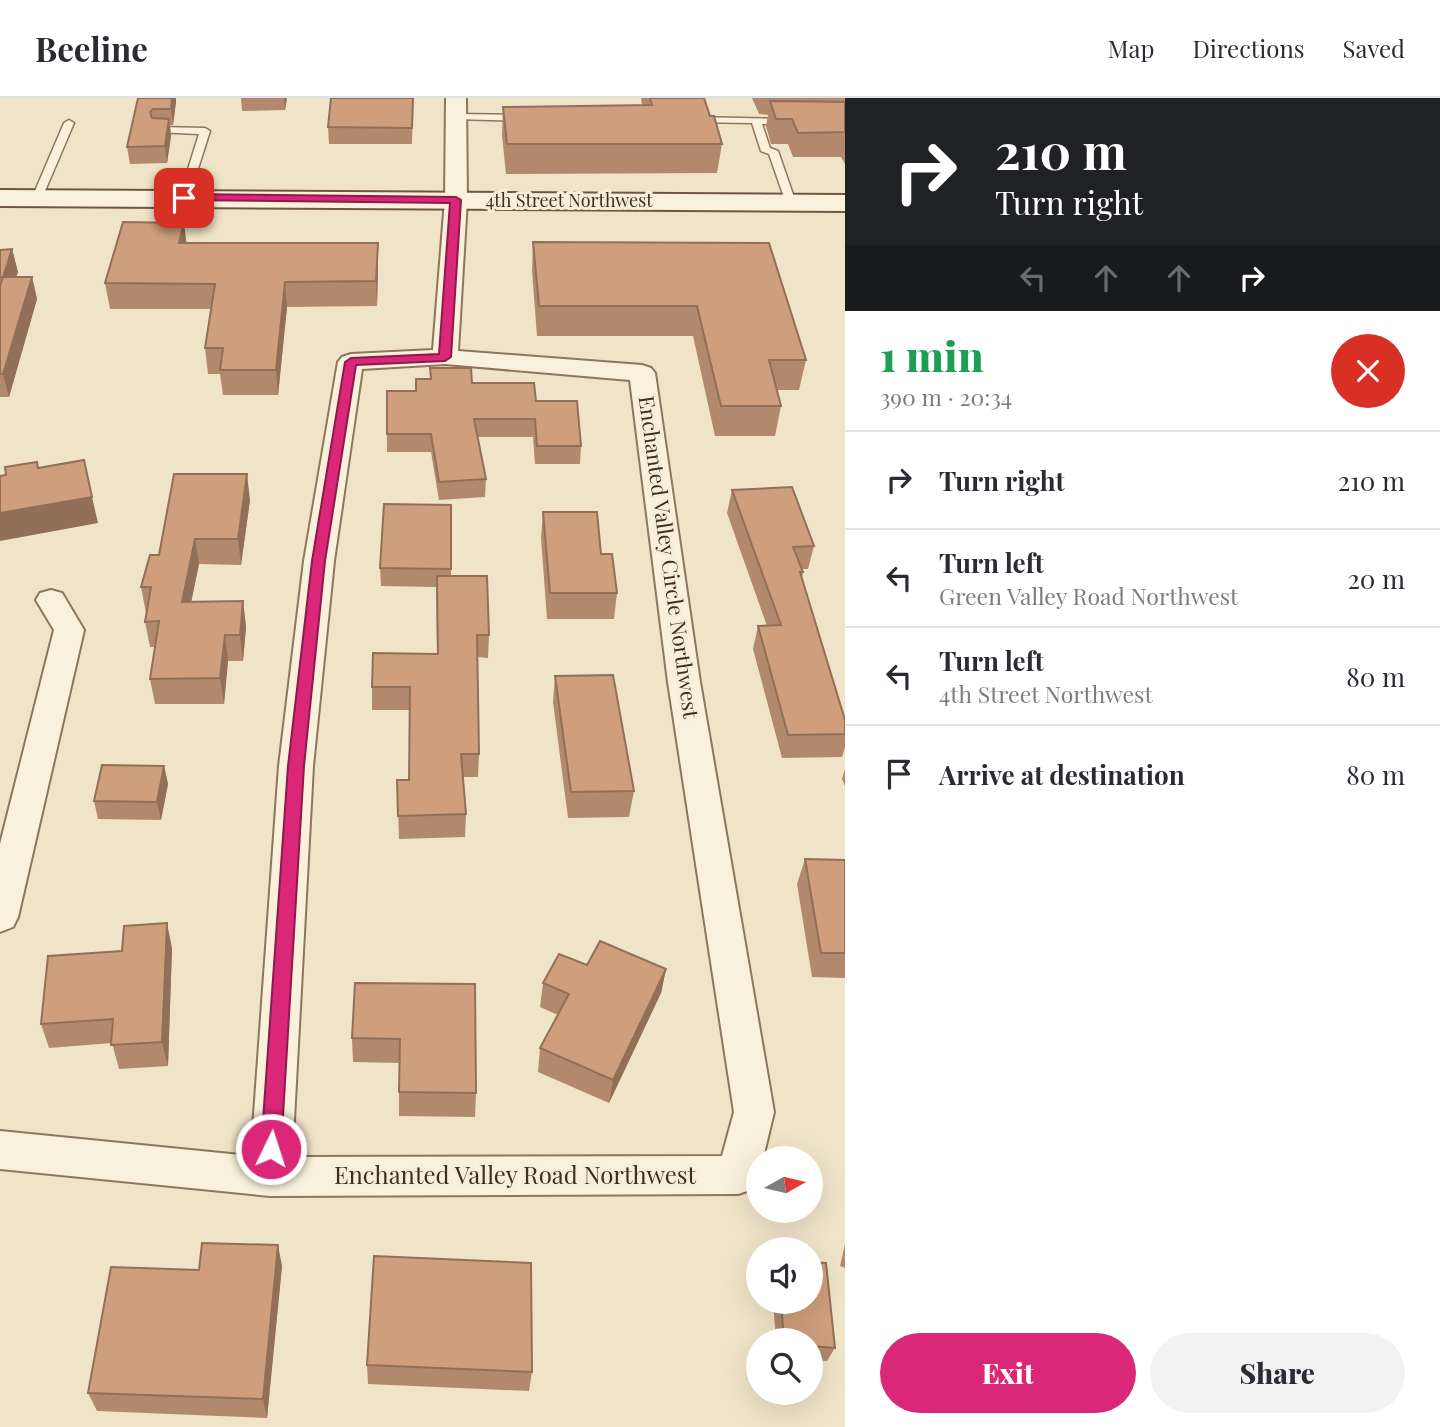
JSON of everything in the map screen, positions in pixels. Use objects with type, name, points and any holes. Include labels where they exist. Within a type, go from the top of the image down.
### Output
[{"type":"main road","name":"4th Street Northwest","points":[[0,198],[845,203]]},
{"type":"street","points":[[445,357],[456,200],[456,107]]},
{"type":"street","name":"Enchanted Valley Circle Northwest","points":[[270,1177],[296,766],[318,561],[351,362],[445,357],[642,373],[684,682],[754,1112],[738,1175]]},
{"type":"street","points":[[0,917],[69,630],[51,600]]},
{"type":"street","name":"Enchanted Valley Road Northwest","points":[[0,1150],[270,1177],[738,1175]]},
{"type":"lane","points":[[456,107],[538,118]]},
{"type":"lane","points":[[688,120],[794,121]]},
{"type":"lane","points":[[756,120],[766,151],[773,151],[791,203]]},
{"type":"lane","points":[[37,198],[69,122]]},
{"type":"lane","points":[[158,131],[205,131],[184,198]]},
{"type":"building","points":[[138,98],[172,98],[171,109],[153,109],[150,112],[152,118],[169,119],[165,146],[127,147]]},
{"type":"building","points":[[331,98],[413,98],[412,128],[328,127]]},
{"type":"building","points":[[650,98],[704,98],[710,116],[714,116],[722,144],[507,144],[503,107],[652,105]]},
{"type":"building","points":[[770,101],[845,102],[845,132],[798,133],[792,119],[776,119]]},
{"type":"building","points":[[123,222],[184,223],[179,243],[378,243],[376,281],[285,282],[276,370],[220,370],[223,348],[205,348],[215,284],[105,283]]},
{"type":"building","points":[[533,242],[769,243],[806,360],[769,360],[781,406],[721,406],[697,306],[539,306]]},
{"type":"building","points":[[12,249],[3,277],[0,277],[0,250]]},
{"type":"building","points":[[3,277],[32,277],[3,374],[0,374],[0,286]]},
{"type":"building","points":[[430,368],[471,368],[472,383],[534,383],[536,401],[577,401],[581,446],[537,446],[535,419],[474,419],[486,479],[439,482],[431,434],[387,434],[387,391],[416,391],[416,379],[431,379]]},
{"type":"building","points":[[84,460],[92,497],[0,513],[0,476],[6,475],[5,467],[37,462],[38,468]]},
{"type":"building","points":[[174,474],[247,474],[238,539],[195,539],[182,602],[243,601],[240,635],[225,635],[220,678],[150,679],[159,621],[145,622],[151,587],[141,587],[150,555],[159,555]]},
{"type":"building","points":[[792,487],[814,546],[793,547],[803,572],[800,572],[845,720],[845,734],[788,735],[758,626],[781,625],[732,490]]},
{"type":"building","points":[[384,504],[451,505],[451,569],[380,568]]},
{"type":"building","points":[[543,512],[597,512],[601,554],[612,554],[617,593],[550,593]]},
{"type":"building","points":[[437,576],[487,576],[489,635],[477,635],[479,754],[461,754],[466,814],[398,816],[397,780],[409,780],[410,687],[372,687],[373,653],[438,654]]},
{"type":"building","points":[[613,675],[634,791],[571,792],[555,676]]},
{"type":"building","points":[[102,765],[164,766],[157,802],[94,801]]},
{"type":"building","points":[[805,859],[845,860],[845,953],[821,953]]},
{"type":"building","points":[[167,923],[162,1042],[111,1045],[113,1019],[41,1024],[48,956],[122,951],[124,926]]},
{"type":"building","points":[[600,941],[666,969],[613,1080],[540,1048],[569,994],[543,983],[559,954],[587,965]]},
{"type":"building","points":[[355,983],[475,984],[476,1093],[399,1092],[400,1039],[352,1038]]},
{"type":"building","points":[[202,1243],[278,1245],[263,1399],[88,1393],[111,1267],[199,1270]]},
{"type":"building","points":[[374,1256],[531,1263],[532,1372],[367,1365]]},
{"type":"building","points":[[823,1263],[826,1263],[835,1348],[823,1347],[823,1328],[783,1328],[782,1314],[823,1314]]},
{"type":"route","points":[[184,198],[456,200],[445,357],[351,362],[318,561],[296,766],[271,1149]]}]
